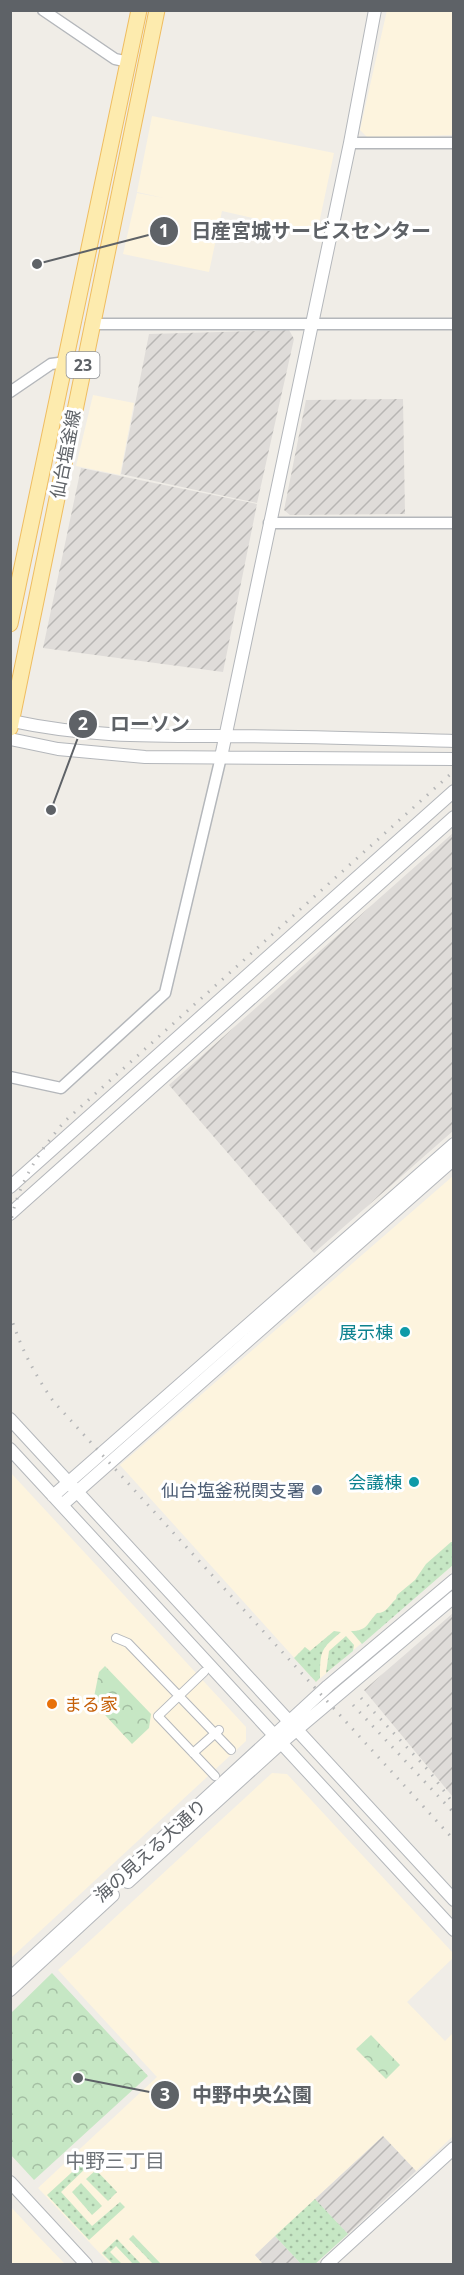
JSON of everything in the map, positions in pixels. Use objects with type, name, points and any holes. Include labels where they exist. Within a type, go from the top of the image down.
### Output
[{"type":"main road","name":"仙台塩釜線","points":[[10,624],[139,10]]},
{"type":"main road","name":"仙台塩釜線","points":[[11,723],[156,10]]},
{"type":"street","points":[[43,10],[115,59],[129,62]]},
{"type":"street","points":[[10,1077],[61,1088],[165,993],[226,736],[310,325],[350,143],[375,10]]},
{"type":"street","points":[[350,143],[453,143]]},
{"type":"street","points":[[91,324],[453,324]]},
{"type":"street","points":[[10,392],[51,364],[66,362]]},
{"type":"street","points":[[269,523],[453,523]]},
{"type":"street","points":[[11,723],[99,735],[155,738],[226,736],[453,741]]},
{"type":"street","points":[[10,739],[58,749],[101,754],[453,759]]},
{"type":"street","points":[[10,1187],[453,791]]},
{"type":"street","points":[[10,1214],[453,817]]},
{"type":"street","points":[[62,1505],[72,1487],[453,1144]]},
{"type":"street","points":[[53,1496],[72,1487],[453,1160]]},
{"type":"street","points":[[10,1419],[453,1900]]},
{"type":"street","points":[[10,1449],[453,1930]]},
{"type":"street","points":[[294,1726],[328,1686],[453,1580]]},
{"type":"street","points":[[294,1726],[453,1597]]},
{"type":"street","points":[[116,1638],[128,1643],[217,1732],[231,1750]]},
{"type":"street","points":[[204,1672],[158,1716],[215,1776]]},
{"type":"street","name":"海の見える大通り","points":[[10,1978],[294,1726]]},
{"type":"street","points":[[193,1753],[217,1732]]},
{"type":"street","points":[[10,1990],[278,1740]]},
{"type":"street","points":[[327,2265],[453,2148]]},
{"type":"street","points":[[10,2182],[86,2265]]},
{"type":"shaded area","points":[[387,10],[453,11],[453,135],[368,138],[360,130]]},
{"type":"shaded area","points":[[152,116],[334,153],[317,233],[222,211],[209,272],[123,254],[137,193],[164,198],[137,192]]},
{"type":"shaded area","points":[[289,330],[294,339],[257,503],[121,474],[149,334]]},
{"type":"shaded area","points":[[93,395],[134,403],[120,475],[76,466]]},
{"type":"shaded area","points":[[403,399],[405,514],[290,515],[284,510],[306,400]]},
{"type":"shaded area","points":[[81,468],[257,504],[223,672],[43,648]]},
{"type":"shaded area","points":[[453,833],[453,1131],[314,1253],[169,1085]]},
{"type":"shaded area","points":[[453,1176],[453,1565],[316,1682],[120,1465]]},
{"type":"shaded area","points":[[11,1473],[246,1727],[246,1741],[11,1958]]},
{"type":"shaded area","points":[[453,1613],[453,1797],[364,1690]]},
{"type":"shaded area","points":[[272,1773],[287,1774],[453,1953],[453,1958],[407,2002],[445,2041],[453,2033],[453,2136],[416,2171],[383,2136],[255,2255],[263,2264],[110,2264],[38,2188],[157,2077],[58,1970]]},
{"type":"shaded area","points":[[383,2136],[416,2171],[348,2234],[315,2199]]},
{"type":"shaded area","points":[[10,2206],[37,2235],[65,2264],[11,2264]]},
{"type":"shaded area","points":[[275,2236],[301,2264],[263,2264],[255,2255]]},
{"type":"green space","points":[[453,1542],[453,1565],[362,1644],[351,1631],[361,1630],[377,1613],[386,1610],[397,1595],[415,1580],[426,1564]]},
{"type":"green space","points":[[334,1631],[341,1632],[329,1642],[323,1651],[320,1661],[320,1678],[316,1682],[294,1658],[305,1647],[310,1651]]},
{"type":"green space","points":[[346,1636],[354,1645],[353,1651],[326,1673],[329,1651]]},
{"type":"green space","points":[[105,1666],[151,1714],[149,1728],[132,1744],[93,1702],[99,1672]]},
{"type":"green space","points":[[52,1973],[148,2076],[34,2180],[11,2155],[11,2013]]},
{"type":"green space","points":[[371,2035],[400,2065],[386,2079],[356,2049]]},
{"type":"green space","points":[[83,2162],[87,2167],[61,2192],[92,2226],[120,2202],[125,2207],[89,2240],[47,2195]]},
{"type":"green space","points":[[96,2170],[117,2192],[108,2201],[86,2179]]},
{"type":"green space","points":[[81,2183],[102,2206],[92,2215],[72,2192]]},
{"type":"green space","points":[[315,2199],[348,2234],[315,2264],[301,2264],[275,2236]]},
{"type":"green space","points":[[133,2235],[161,2264],[153,2264],[129,2239]]},
{"type":"green space","points":[[117,2239],[141,2264],[133,2264],[116,2246],[110,2252],[122,2264],[113,2264],[102,2253]]},
{"type":"railway","points":[[10,1227],[23,1184],[37,1158],[65,1121],[454,771]]},
{"type":"railway","points":[[10,1314],[28,1359],[53,1401],[454,1840]]},
{"type":"railway","points":[[361,1698],[429,1771],[450,1799]]},
{"type":"railway","points":[[353,1705],[454,1813]]},
{"type":"place","name":"日産宮城サービスセンター","points":[[37,264]]},
{"type":"place","name":"ローソン","points":[[51,810]]},
{"type":"place","name":"展示棟","points":[[405,1332]]},
{"type":"place","name":"会議棟","points":[[414,1482]]},
{"type":"place","name":"仙台塩釜税関支署","points":[[317,1490]]},
{"type":"place","name":"まる家","points":[[52,1704]]},
{"type":"place","name":"中野中央公園","points":[[78,2078]]},
{"type":"district","name":"中野三丁目","points":[[115,2160]]}]
